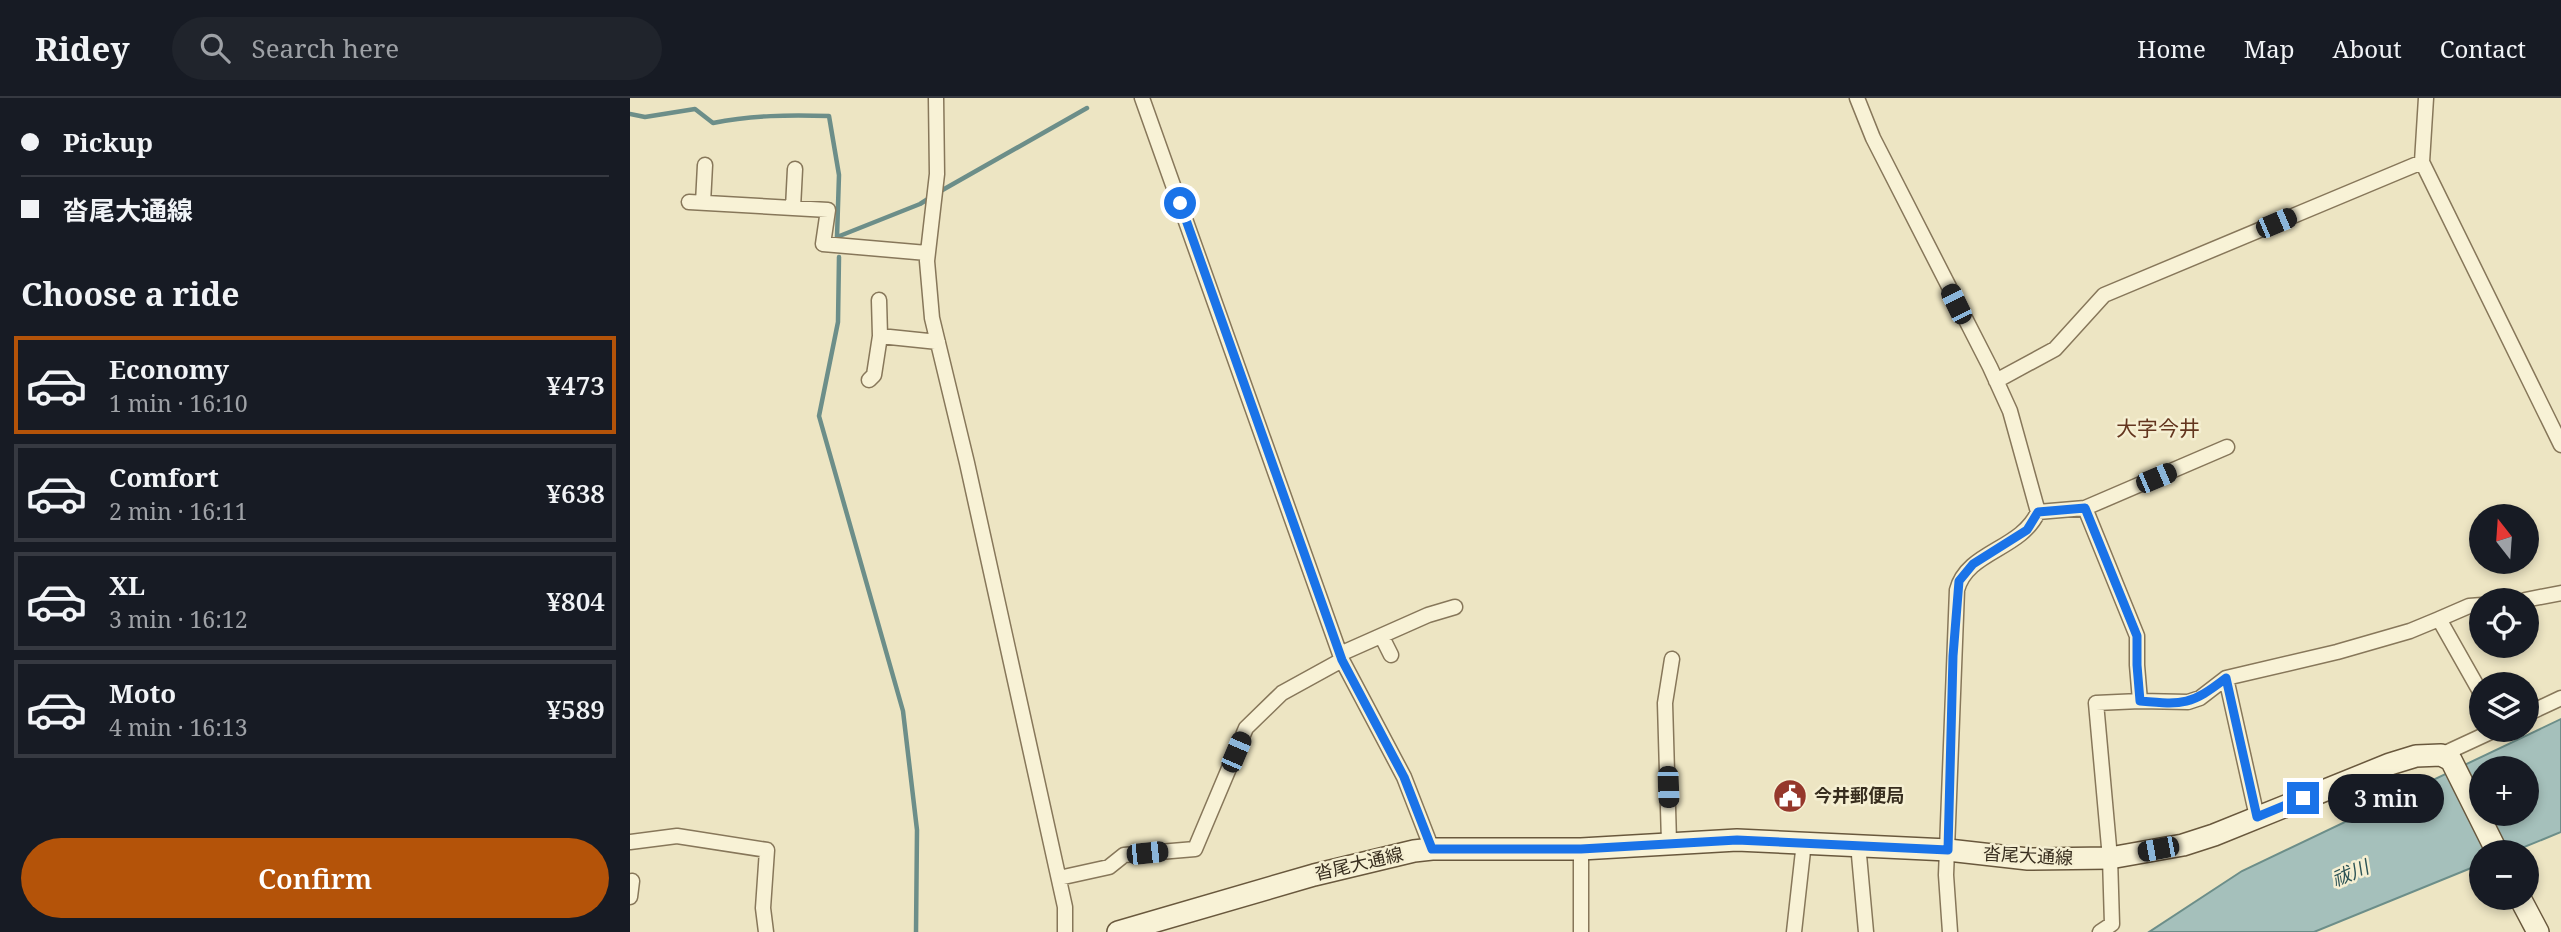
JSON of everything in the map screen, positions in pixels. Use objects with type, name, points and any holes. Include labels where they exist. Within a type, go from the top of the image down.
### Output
[{"type":"main road","name":"沓尾大通線","points":[[1118,932],[1314,875],[1432,849],[1581,849],[1737,840],[1948,850],[2028,859],[2110,858],[2183,845],[2416,756],[2446,758]]},
{"type":"main road","points":[[2446,758],[2490,840]]},
{"type":"main road","points":[[2526,910],[2538,932]]},
{"type":"street","points":[[936,98],[937,174],[927,253],[932,318],[1059,878],[1065,907],[1065,932]]},
{"type":"street","points":[[1142,98],[1341,657],[1404,777],[1432,849]]},
{"type":"street","points":[[1857,98],[1873,138],[2010,411],[2038,512],[2027,530],[1973,564],[1959,581],[1953,656],[1947,875],[1950,932]]},
{"type":"street","points":[[2426,98],[2423,162],[2561,445]]},
{"type":"street","points":[[1996,381],[2055,349],[2104,295],[2423,162]]},
{"type":"street","points":[[705,164],[696,203],[828,211],[823,244],[927,253]]},
{"type":"street","points":[[793,208],[795,169]]},
{"type":"street","points":[[869,380],[874,375],[880,336],[879,300]]},
{"type":"street","points":[[880,336],[938,342]]},
{"type":"street","points":[[2038,512],[2085,508],[2227,447]]},
{"type":"street","points":[[2085,508],[2137,636],[2140,701]]},
{"type":"street","points":[[2539,597],[2561,593]]},
{"type":"street","points":[[2100,932],[2112,924],[2110,858],[2096,703],[2188,702],[2200,698],[2226,678],[2337,652],[2410,631],[2469,606]]},
{"type":"street","points":[[1059,878],[1110,867],[1124,856],[1195,849],[1246,728],[1282,693],[1341,657],[1428,615],[1455,607]]},
{"type":"street","points":[[2439,619],[2469,672]]},
{"type":"street","points":[[1382,637],[1391,655]]},
{"type":"street","points":[[1670,842],[1665,703],[1672,659]]},
{"type":"street","points":[[2226,678],[2257,817]]},
{"type":"street","points":[[2539,708],[2561,698]]},
{"type":"street","points":[[2446,758],[2474,742]]},
{"type":"street","points":[[630,842],[677,836],[767,850],[763,908],[766,932]]},
{"type":"street","points":[[1794,932],[1804,842]]},
{"type":"street","points":[[1858,845],[1866,932]]},
{"type":"street","points":[[1581,849],[1581,932]]},
{"type":"street","points":[[630,897],[632,881]]},
{"type":"water","name":"祓川","points":[[2561,719],[2561,832],[2539,841],[2469,840],[2469,869],[2314,932],[2149,932],[2242,871],[2469,763],[2469,826],[2539,826],[2539,756],[2483,756],[2513,742],[2539,742],[2539,729]]},
{"type":"waterway","points":[[939,192],[1087,108]]},
{"type":"waterway","points":[[630,114],[645,117],[695,109],[713,123],[771,116],[829,116],[839,175],[837,237],[920,204],[931,197]]},
{"type":"waterway","points":[[839,257],[838,322],[819,416],[903,711],[917,830],[916,932]]},
{"type":"place","name":"今井郵便局","points":[[1790,796]]},
{"type":"district","name":"大字今井","points":[[2158,429]]},
{"type":"route","points":[[1180,203],[1342,660],[1404,777],[1432,849],[1581,849],[1737,840],[1948,850],[1953,656],[1959,581],[1973,564],[2027,530],[2038,512],[2085,508],[2137,636],[2140,701],[2188,702],[2200,698],[2226,678],[2257,817],[2303,798]]}]
